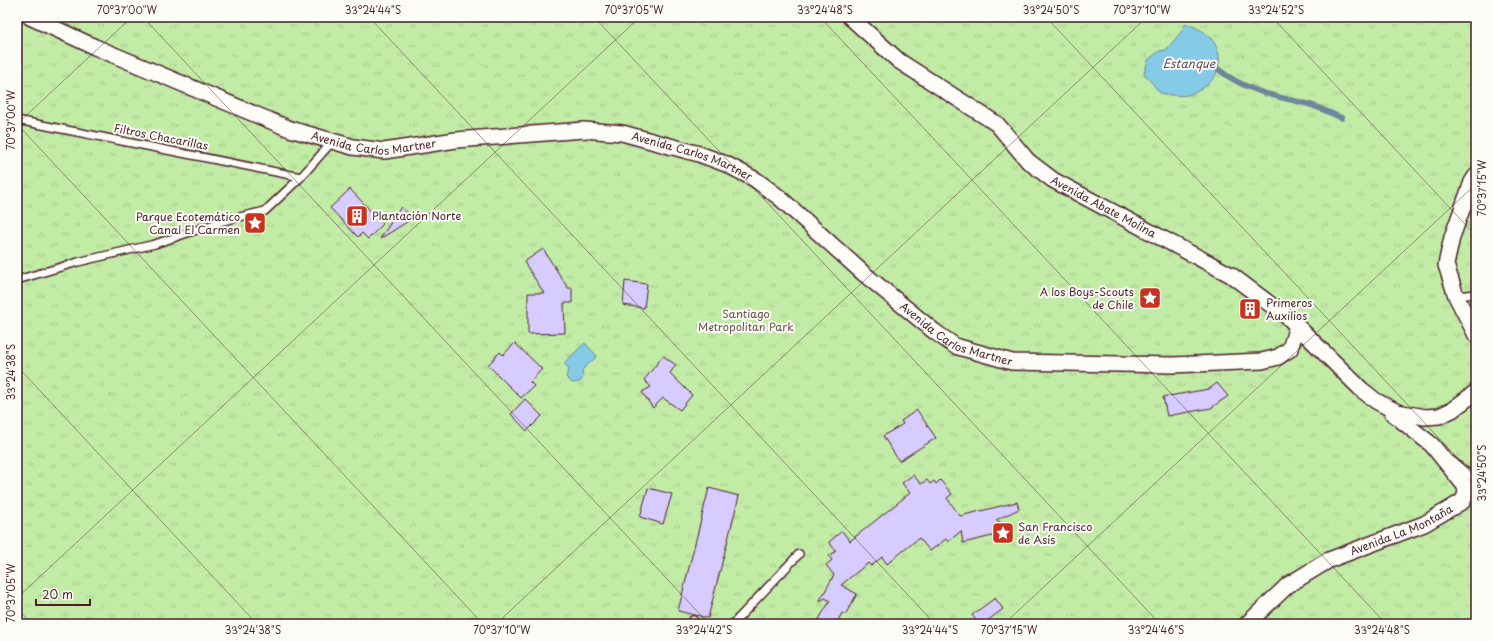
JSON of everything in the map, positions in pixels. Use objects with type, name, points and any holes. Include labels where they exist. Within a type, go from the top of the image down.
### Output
[{"type":"street","name":"Avenida Carlos Martner","points":[[30,17],[95,47],[290,129],[353,147],[384,150],[456,140],[584,130],[622,133],[700,154],[726,164],[750,177],[780,198],[863,273],[954,346],[1012,362],[1173,365],[1262,361],[1278,357],[1290,349],[1297,326]]},
{"type":"street","name":"Avenida Abate Molina","points":[[850,17],[899,61],[997,124],[1028,161],[1053,180],[1232,275],[1297,326],[1362,390],[1376,401]]},
{"type":"street","points":[[1476,176],[1472,182],[1452,237],[1446,265],[1456,296],[1476,335]]},
{"type":"street","points":[[1376,401],[1397,412],[1409,416],[1439,416],[1452,410],[1476,392]]},
{"type":"street","name":"Avenida La Montaña","points":[[1247,624],[1288,585],[1329,560],[1424,524],[1463,501],[1466,493],[1465,486],[1432,445],[1376,401]]},
{"type":"lane","name":"Filtros Chacarillas","points":[[17,120],[301,177]]},
{"type":"lane","points":[[17,280],[78,262],[155,244],[223,221],[265,212],[301,177],[332,142]]},
{"type":"lane","points":[[1456,296],[1476,294]]},
{"type":"lane","points":[[1432,445],[1476,480]]},
{"type":"lane","points":[[734,624],[798,554]]},
{"type":"green space","name":"Santiago Metropolitan Park","points":[[17,17],[1476,17],[1476,624],[17,624]]},
{"type":"water","name":"Estanque","points":[[1186,24],[1199,29],[1208,36],[1215,45],[1219,55],[1219,65],[1215,75],[1208,84],[1192,94],[1178,96],[1160,93],[1144,73],[1148,60],[1159,51],[1166,50]]},
{"type":"water","points":[[585,343],[597,356],[582,370],[583,377],[580,382],[572,383],[566,377],[569,369],[564,363]]},
{"type":"building","name":"Plantación Norte","points":[[350,189],[383,224],[368,239],[362,233],[358,237],[330,208]]},
{"type":"building","points":[[401,207],[410,215],[410,220],[380,239]]},
{"type":"building","points":[[543,249],[568,288],[572,288],[572,303],[564,303],[565,333],[528,334],[528,293],[544,293],[524,262]]},
{"type":"building","points":[[625,281],[647,284],[644,308],[623,305]]},
{"type":"building","points":[[515,343],[542,369],[530,382],[534,386],[521,398],[488,365],[500,352],[503,355]]},
{"type":"building","points":[[663,356],[676,365],[670,373],[692,395],[680,410],[663,398],[653,408],[642,392],[651,387],[644,380]]},
{"type":"building","points":[[1217,383],[1228,396],[1211,408],[1167,416],[1163,397],[1209,389]]},
{"type":"building","points":[[525,399],[542,416],[527,431],[511,414]]},
{"type":"building","points":[[917,410],[936,438],[899,461],[883,436],[903,424],[901,421]]},
{"type":"building","points":[[913,475],[921,484],[927,480],[930,484],[934,481],[936,484],[940,480],[952,494],[947,498],[960,516],[1017,502],[1019,509],[996,520],[1013,529],[1005,543],[992,536],[963,543],[961,531],[948,542],[946,539],[930,551],[919,538],[887,564],[882,557],[871,566],[868,563],[841,585],[857,594],[845,615],[842,613],[836,624],[816,624],[830,601],[825,598],[819,602],[834,575],[826,565],[832,560],[829,556],[836,551],[829,542],[842,531],[850,541],[910,493],[902,483]]},
{"type":"building","points":[[648,488],[672,494],[663,524],[640,517]]},
{"type":"building","points":[[709,488],[739,496],[708,618],[678,611]]},
{"type":"building","points":[[995,598],[1003,609],[983,624],[979,624],[972,615]]},
{"type":"waterway","points":[[1218,69],[1248,87],[1270,95],[1309,104],[1342,118]]},
{"type":"place","name":"Plantación Norte","points":[[357,216]]},
{"type":"place","name":"Parque Ecotemático Canal El Carmen","points":[[255,223]]},
{"type":"place","name":"A los Boys-Scouts de Chile","points":[[1150,298]]},
{"type":"place","name":"Primeros Auxilios","points":[[1250,309]]},
{"type":"place","name":"San Francisco de Asís","points":[[1003,533]]}]
